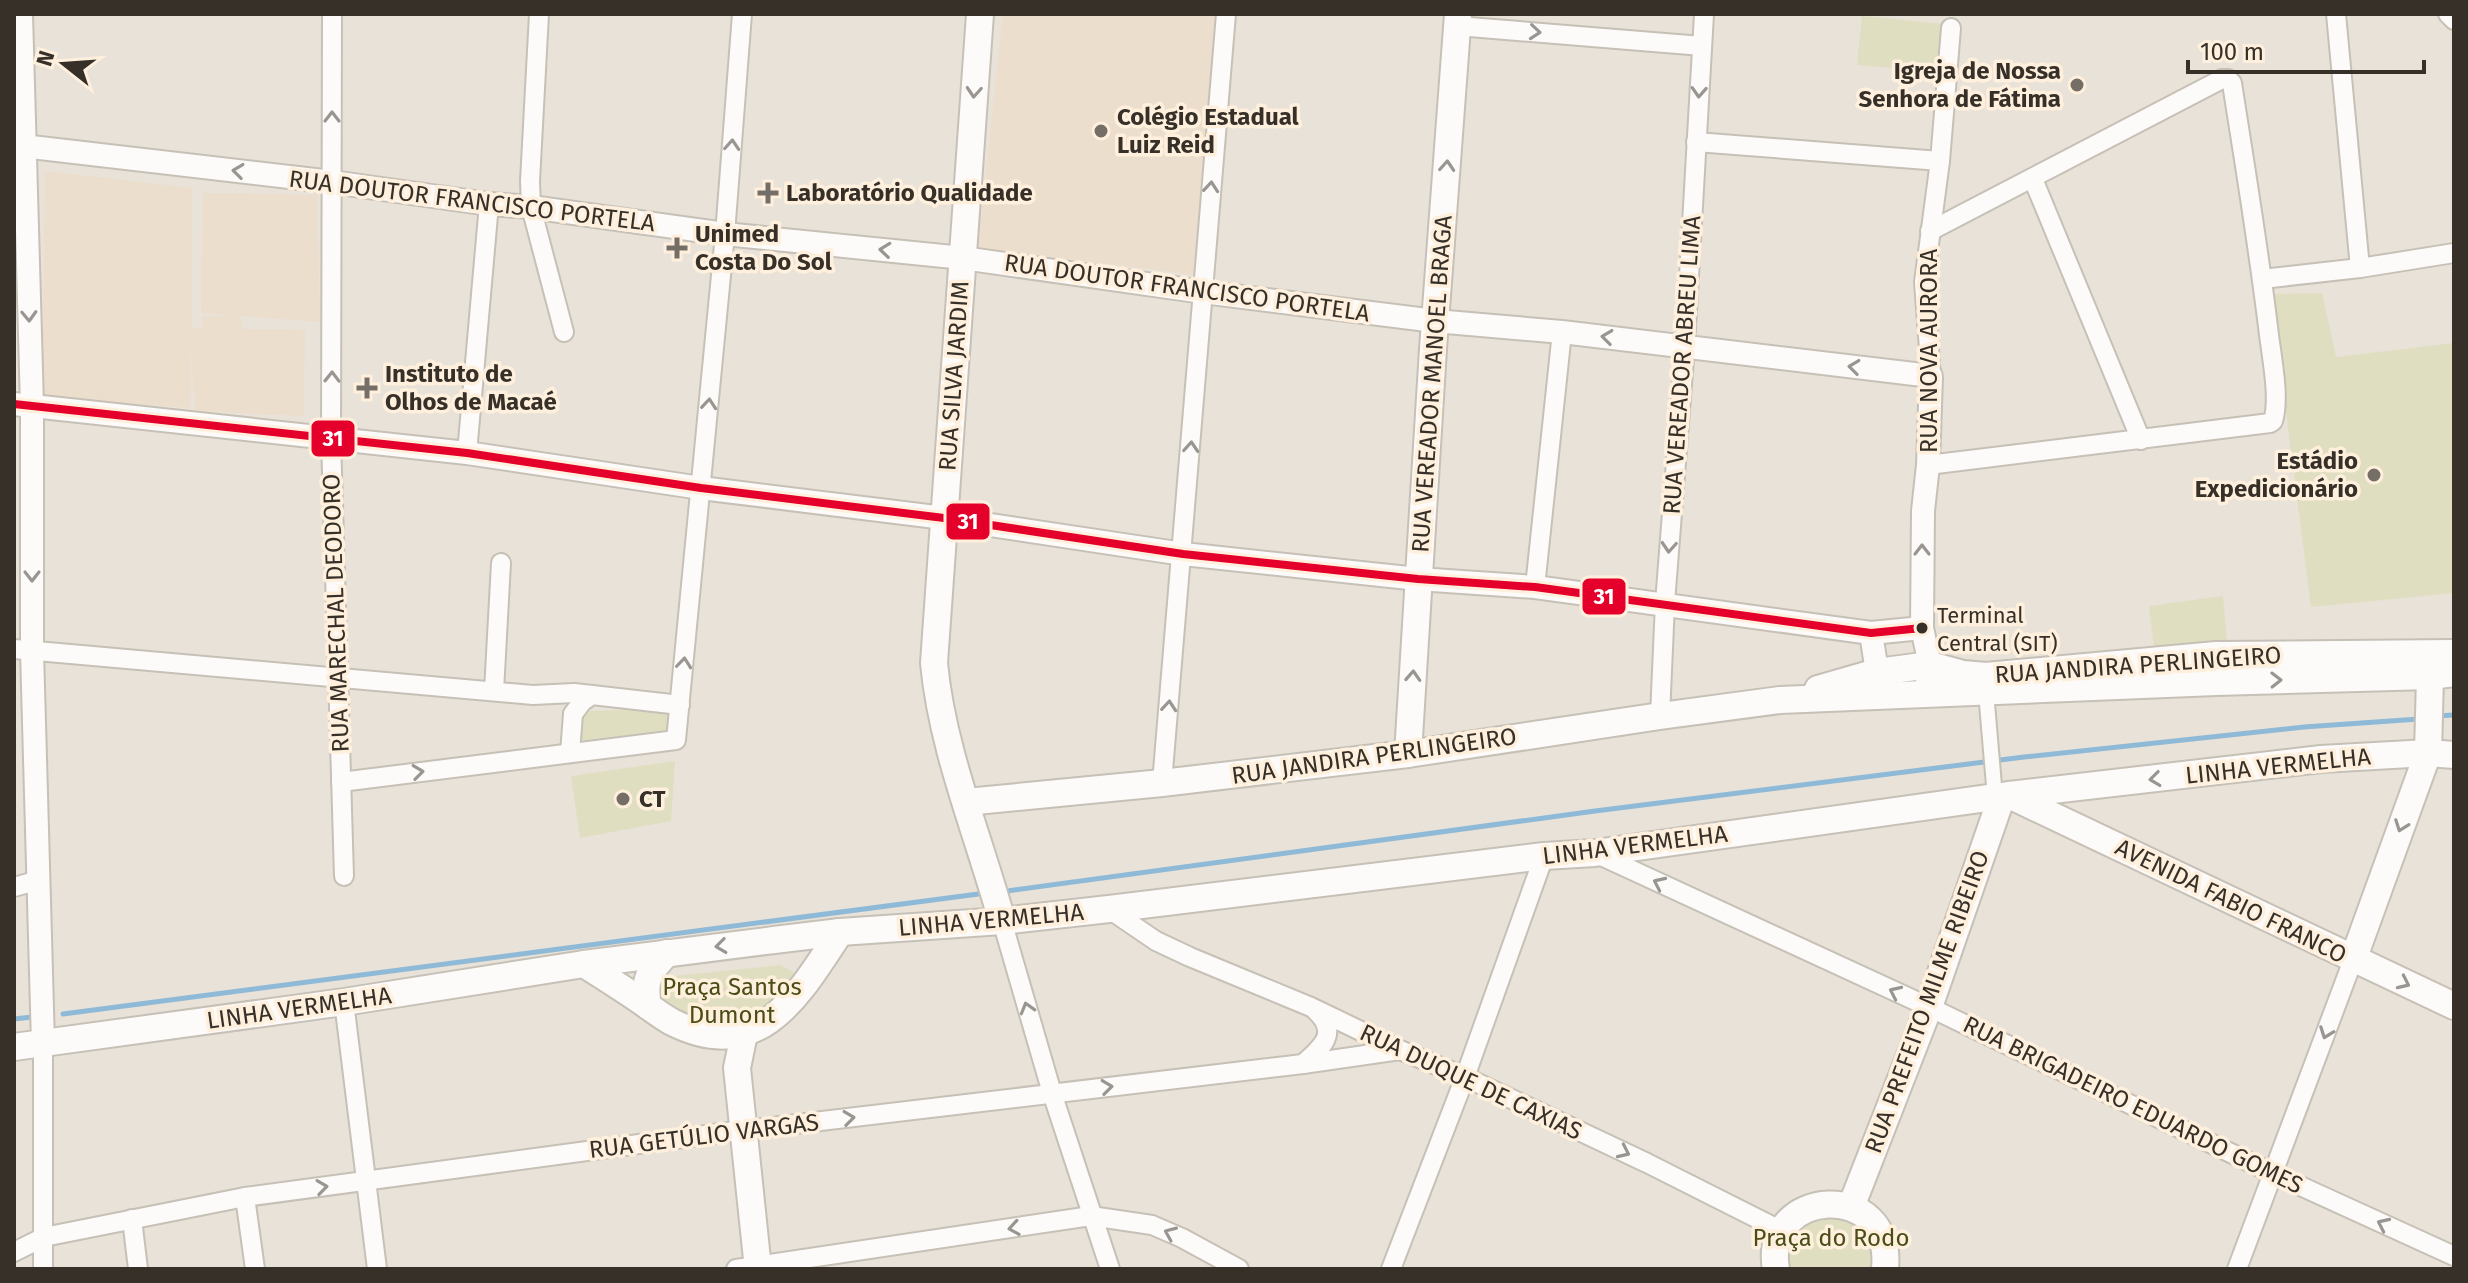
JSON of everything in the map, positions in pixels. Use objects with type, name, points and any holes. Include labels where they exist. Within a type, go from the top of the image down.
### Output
[{"type":"main road","name":"RUA SILVA JARDIM","points":[[980,14],[934,663],[942,721],[998,902]]},
{"type":"main road","name":"RUA VEREADOR MANOEL BRAGA","points":[[1408,754],[1435,321],[1458,20]]},
{"type":"main road","name":"RUA JANDIRA PERLINGEIRO","points":[[966,802],[1408,754],[1780,700],[2216,682],[2434,668],[2454,653]]},
{"type":"main road","name":"RUA JANDIRA PERLINGEIRO","points":[[1780,700],[1877,672],[1930,665],[1963,674],[1998,676],[2216,655],[2434,668]]},
{"type":"main road","points":[[2216,655],[2212,666],[2216,682]]},
{"type":"main road","points":[[2353,960],[2437,751],[2430,706],[2434,668]]},
{"type":"main road","name":"LINHA VERMELHA","points":[[14,1047],[344,1002],[584,964],[840,932],[998,902],[1109,909],[1544,856],[1595,853],[2000,790],[2071,788],[2321,759],[2437,751]]},
{"type":"main road","points":[[2057,818],[2059,801],[2071,788]]},
{"type":"main road","name":"AVENIDA FABIO FRANCO","points":[[2000,790],[2454,1006]]},
{"type":"main road","name":"RUA PREFEITO MILME RIBEIRO","points":[[1851,1207],[1929,1007],[2000,790]]},
{"type":"main road","points":[[584,964],[670,1021],[690,1029],[732,1036],[768,1022],[793,997],[840,932]]},
{"type":"main road","points":[[774,940],[797,959],[800,978],[793,997]]},
{"type":"main road","points":[[648,1006],[645,989],[648,976],[667,953]]},
{"type":"main road","points":[[732,1036],[743,1130],[750,1268]]},
{"type":"main road","points":[[1776,1269],[1776,1246],[1790,1220],[1812,1206],[1838,1204],[1862,1213],[1880,1233],[1885,1245],[1885,1269]]},
{"type":"street","points":[[21,14],[19,145],[23,650],[39,880],[43,1269]]},
{"type":"street","name":"RUA MARECHAL DEODORO","points":[[332,14],[331,439],[344,876]]},
{"type":"street","points":[[539,14],[531,207],[564,332]]},
{"type":"street","points":[[341,782],[676,740],[725,234],[742,14]]},
{"type":"street","points":[[1162,783],[1226,14]]},
{"type":"street","name":"RUA VEREADOR ABREU LIMA","points":[[1660,716],[1704,14]]},
{"type":"street","points":[[2336,14],[2360,268]]},
{"type":"street","points":[[2448,14],[2454,20]]},
{"type":"street","points":[[1458,20],[1702,46]]},
{"type":"street","name":"RUA NOVA AURORA","points":[[1930,665],[1922,628],[1923,511],[1931,376],[1924,282],[1940,161],[1951,28]]},
{"type":"street","points":[[1928,465],[2273,421],[2275,414],[2274,372],[2262,279],[2232,83],[2228,79],[2222,79],[1930,231]]},
{"type":"street","points":[[1696,142],[1940,161]]},
{"type":"street","name":"RUA DOUTOR FRANCISCO PORTELA","points":[[19,145],[531,207],[725,234],[963,258],[1435,321],[1562,332],[1931,376]]},
{"type":"street","points":[[2033,179],[2141,440]]},
{"type":"street","points":[[467,453],[489,204]]},
{"type":"street","points":[[2262,279],[2454,253]]},
{"type":"street","points":[[1535,587],[1562,332]]},
{"type":"street","points":[[23,405],[467,453],[1183,554],[1418,579],[1535,587],[1871,633],[1922,628]]},
{"type":"street","points":[[494,691],[501,563]]},
{"type":"street","points":[[1871,633],[1877,672],[1890,696]]},
{"type":"street","points":[[23,650],[533,695],[574,693],[680,705]]},
{"type":"street","points":[[1925,695],[1930,665]]},
{"type":"street","points":[[1986,692],[2000,790]]},
{"type":"street","points":[[533,695],[573,714]]},
{"type":"street","points":[[570,753],[573,714],[592,695]]},
{"type":"street","name":"RUA BRIGADEIRO EDUARDO GOMES","points":[[1595,853],[1929,1007],[2274,1174],[2454,1256]]},
{"type":"street","points":[[1391,1269],[1465,1077],[1544,856]]},
{"type":"street","points":[[14,887],[39,880]]},
{"type":"street","points":[[998,902],[1052,1093],[1110,1269]]},
{"type":"street","points":[[1156,941],[1153,915],[1162,902]]},
{"type":"street","name":"RUA DUQUE DE CAXIAS","points":[[1109,909],[1156,941],[1465,1077],[1782,1231]]},
{"type":"street","points":[[2237,1269],[2353,960]]},
{"type":"street","points":[[344,1002],[377,1269]]},
{"type":"street","points":[[1303,1064],[1327,1040],[1328,1029],[1324,1018],[1311,1007]]},
{"type":"street","name":"RUA GETÚLIO VARGAS","points":[[14,1252],[44,1237],[245,1197],[743,1130],[1400,1050]]},
{"type":"street","points":[[245,1197],[255,1269]]},
{"type":"street","points":[[750,1268],[1091,1216],[1152,1225],[1239,1269]]},
{"type":"street","points":[[132,1219],[138,1269]]},
{"type":"shaded area","name":"Colégio Estadual Luiz Reid","points":[[1003,14],[1217,14],[1204,276],[978,248]]},
{"type":"shaded area","points":[[45,171],[192,188],[192,329],[202,328],[202,317],[230,315],[201,313],[203,193],[317,195],[320,322],[240,316],[243,329],[305,330],[304,416],[195,411],[191,349],[190,408],[42,397]]},
{"type":"green space","points":[[1862,16],[1945,24],[1940,72],[1857,65]]},
{"type":"green space","name":"Estádio Expedicionário","points":[[2322,293],[2336,357],[2454,343],[2454,593],[2311,607],[2271,294]]},
{"type":"green space","points":[[2223,596],[2227,642],[2154,649],[2149,606]]},
{"type":"green space","points":[[660,709],[670,720],[671,727],[666,733],[590,742],[580,739],[582,715],[587,711]]},
{"type":"green space","name":"CT","points":[[675,761],[671,821],[580,838],[571,776]]},
{"type":"green space","name":"Praça Santos Dumont","points":[[780,965],[797,974],[797,987],[738,1031],[663,1011],[663,986],[675,976]]},
{"type":"green space","name":"Praça do Rodo","points":[[1810,1212],[1868,1224],[1878,1269],[1784,1269],[1782,1254]]},
{"type":"waterway","points":[[2437,716],[2454,715]]},
{"type":"waterway","points":[[1000,892],[1595,811],[2024,757],[2304,727],[2419,719]]},
{"type":"waterway","points":[[63,1014],[986,893]]},
{"type":"waterway","points":[[14,1019],[32,1017]]},
{"type":"transit line","name":"31","points":[[14,404],[467,453],[1183,554],[1418,579],[1535,587],[1871,633],[1922,628]]},
{"type":"place","name":"Igreja de Nossa Senhora de Fátima","points":[[2077,85]]},
{"type":"place","name":"Colégio Estadual Luiz Reid","points":[[1101,131]]},
{"type":"place","name":"Laboratório Qualidade","points":[[768,193]]},
{"type":"place","name":"Unimed Costa Do Sol","points":[[677,248]]},
{"type":"place","name":"Instituto de Olhos de Macaé","points":[[367,388]]},
{"type":"place","name":"Estádio Expedicionário","points":[[2374,475]]},
{"type":"place","name":"Terminal Central (SIT)","points":[[1922,628]]},
{"type":"place","name":"CT","points":[[623,799]]}]
